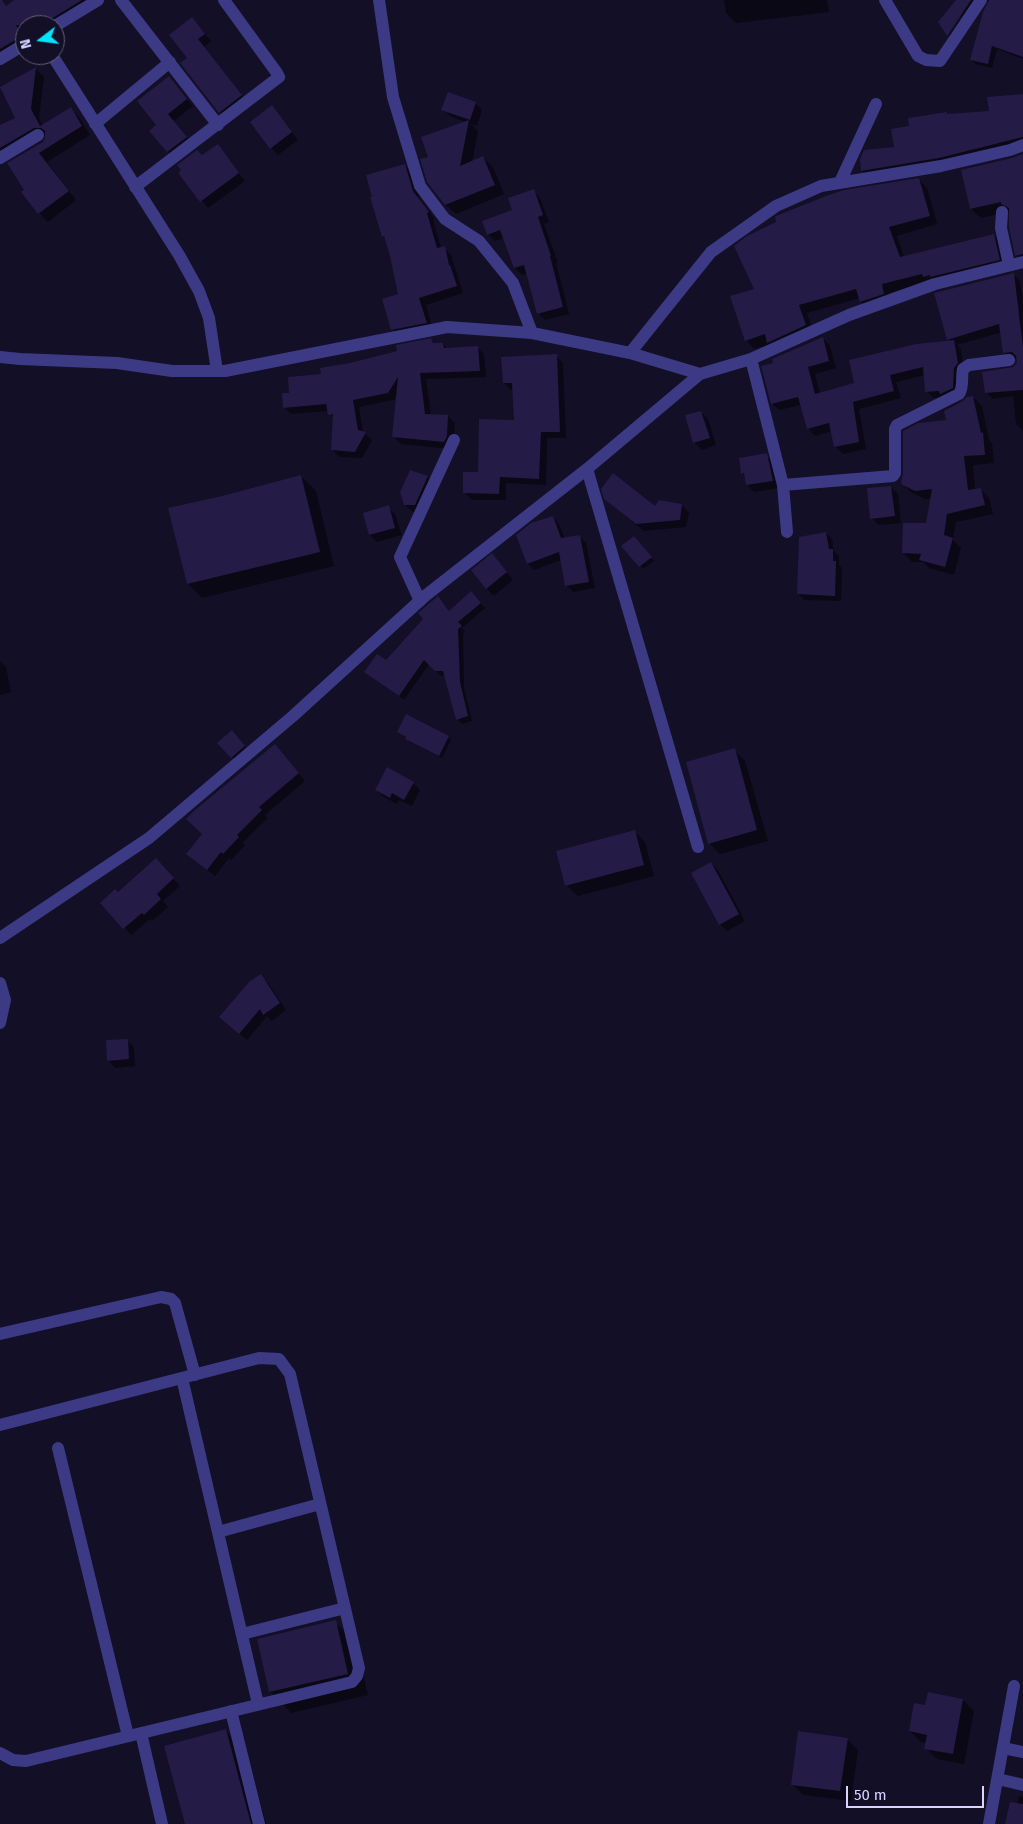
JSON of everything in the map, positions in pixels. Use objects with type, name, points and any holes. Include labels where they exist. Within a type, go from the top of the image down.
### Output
[{"type":"street","points":[[65,20],[98,0]]},
{"type":"street","points":[[122,0],[218,125]]},
{"type":"street","points":[[136,187],[279,77],[224,0]]},
{"type":"street","points":[[379,0],[393,97],[420,186],[445,219],[479,241],[514,283],[532,333]]},
{"type":"street","points":[[886,0],[918,56],[926,60],[940,61],[981,0]]},
{"type":"street","points":[[0,60],[15,50]]},
{"type":"street","points":[[95,124],[170,62]]},
{"type":"street","points":[[58,65],[136,187],[199,291],[209,318],[217,371]]},
{"type":"street","points":[[840,182],[876,104]]},
{"type":"street","points":[[0,158],[38,135]]},
{"type":"street","points":[[630,353],[711,252],[776,206],[821,186],[942,166],[995,154],[1023,145]]},
{"type":"street","points":[[1002,212],[1000,228],[1009,265]]},
{"type":"street","points":[[0,938],[149,838],[293,716],[420,601],[587,469],[700,374],[751,359],[849,314],[935,284],[1023,262]]},
{"type":"street","points":[[0,357],[117,363],[172,371],[225,371],[447,327],[532,333],[630,353],[700,374]]},
{"type":"street","points":[[751,359],[782,485],[787,532]]},
{"type":"street","points":[[782,485],[893,476],[895,473],[895,429],[897,424],[959,394],[962,389],[961,376],[963,369],[969,365],[1008,360]]},
{"type":"street","points":[[420,601],[400,557],[454,440]]},
{"type":"street","points":[[587,469],[698,847]]},
{"type":"street","points":[[0,983],[5,1000],[0,1023]]},
{"type":"street","points":[[0,1334],[161,1297],[167,1298],[175,1303],[195,1375]]},
{"type":"street","points":[[0,1425],[259,1358],[279,1358],[290,1374],[359,1668],[357,1676],[352,1682],[26,1761],[14,1760],[0,1753]]},
{"type":"street","points":[[182,1378],[258,1704]]},
{"type":"street","points":[[58,1448],[128,1736]]},
{"type":"street","points":[[218,1532],[320,1504]]},
{"type":"street","points":[[242,1634],[345,1608]]},
{"type":"street","points":[[989,1824],[1014,1686]]},
{"type":"street","points":[[231,1711],[259,1824]]},
{"type":"street","points":[[141,1733],[162,1824]]},
{"type":"street","points":[[1003,1748],[1023,1752]]},
{"type":"street","points":[[998,1779],[1023,1785]]},
{"type":"building","points":[[0,0],[6,6],[14,0],[82,0],[58,15],[15,15],[15,40],[0,49]]},
{"type":"building","points":[[956,0],[971,0],[947,36],[938,22]]},
{"type":"building","points":[[989,0],[1023,0],[1023,57],[992,46],[988,64],[970,60],[983,12]]},
{"type":"building","points":[[192,17],[205,34],[198,39],[242,95],[219,113],[180,63],[187,58],[169,35]]},
{"type":"building","points":[[36,67],[31,109],[40,126],[71,107],[82,126],[39,153],[69,191],[38,214],[21,192],[24,190],[7,163],[43,142],[45,131],[41,128],[34,128],[0,148],[0,125],[15,118],[0,87]]},
{"type":"building","points":[[169,76],[187,99],[168,114],[187,137],[167,152],[149,131],[156,125],[137,101]]},
{"type":"building","points":[[448,92],[476,102],[470,120],[441,110]]},
{"type":"building","points":[[1023,94],[1023,137],[939,158],[861,171],[860,159],[864,150],[894,147],[891,129],[909,126],[908,118],[947,112],[947,114],[989,111],[987,97]]},
{"type":"building","points":[[272,105],[292,132],[270,149],[250,122]]},
{"type":"building","points":[[469,120],[460,166],[483,156],[495,185],[445,205],[427,182],[420,159],[428,157],[421,137]]},
{"type":"building","points":[[218,144],[239,173],[200,202],[178,173],[181,170],[177,165],[197,150],[202,155]]},
{"type":"building","points":[[1023,154],[1023,254],[1015,256],[1009,227],[1009,208],[1001,204],[1001,202],[970,209],[961,170]]},
{"type":"building","points":[[405,164],[413,191],[429,212],[427,213],[437,248],[445,246],[449,265],[457,286],[419,298],[427,323],[391,330],[382,299],[398,294],[390,256],[370,197],[372,197],[366,175]]},
{"type":"building","points":[[919,178],[930,216],[889,227],[900,257],[994,234],[1000,260],[930,277],[930,275],[923,277],[922,274],[882,284],[884,294],[860,302],[856,289],[799,305],[806,325],[767,343],[765,334],[745,341],[730,296],[754,289],[734,246],[747,236],[776,222],[776,216],[826,196],[844,190]]},
{"type":"building","points":[[534,189],[543,215],[538,217],[551,256],[563,307],[537,314],[524,265],[514,268],[500,230],[487,235],[482,221],[512,210],[508,198]]},
{"type":"building","points":[[1014,273],[1023,347],[1023,390],[985,393],[982,372],[1013,367],[1017,363],[1016,356],[1012,352],[1003,353],[999,324],[947,340],[934,293]]},
{"type":"building","points":[[823,337],[829,361],[808,367],[815,394],[854,383],[849,360],[916,344],[954,340],[958,363],[954,368],[953,388],[940,394],[939,391],[925,392],[923,367],[890,375],[894,391],[853,402],[859,442],[834,447],[829,423],[807,429],[798,397],[771,404],[761,366],[773,363],[772,359]]},
{"type":"building","points":[[431,338],[433,343],[443,343],[444,348],[478,346],[480,371],[420,373],[425,414],[448,415],[447,436],[444,442],[392,437],[398,377],[388,393],[353,400],[358,430],[366,432],[355,452],[331,450],[333,414],[328,415],[326,404],[283,408],[282,393],[289,393],[288,377],[321,374],[320,368],[350,363],[397,351],[396,345]]},
{"type":"building","points":[[557,354],[560,432],[541,432],[539,479],[500,477],[499,494],[463,493],[463,472],[478,472],[479,419],[514,420],[512,383],[503,383],[501,357]]},
{"type":"building","points":[[973,396],[981,433],[983,432],[985,455],[964,456],[968,490],[981,488],[985,505],[947,514],[944,535],[953,538],[945,567],[919,560],[921,554],[902,553],[903,523],[926,523],[932,489],[915,491],[901,484],[903,473],[903,431],[918,423],[946,420],[944,411],[967,397]]},
{"type":"building","points":[[701,411],[710,438],[693,443],[685,415]]},
{"type":"building","points":[[767,453],[773,481],[746,485],[744,473],[741,474],[739,458]]},
{"type":"building","points":[[410,470],[428,476],[415,505],[404,505],[400,492]]},
{"type":"building","points":[[613,473],[655,506],[659,500],[682,504],[680,520],[636,524],[604,499],[601,489]]},
{"type":"building","points":[[301,475],[320,552],[187,584],[168,508]]},
{"type":"building","points":[[891,486],[895,516],[870,519],[867,488]]},
{"type":"building","points":[[389,505],[395,528],[369,535],[363,513]]},
{"type":"building","points":[[553,516],[561,538],[580,535],[589,582],[565,586],[559,552],[527,564],[516,535],[531,523]]},
{"type":"building","points":[[826,532],[829,549],[833,549],[833,561],[836,561],[835,596],[797,594],[799,537]]},
{"type":"building","points":[[634,536],[652,557],[639,567],[621,546]]},
{"type":"building","points":[[492,553],[507,572],[486,589],[471,570]]},
{"type":"building","points":[[471,591],[481,603],[458,622],[462,626],[458,629],[460,682],[468,716],[456,720],[443,671],[435,671],[424,660],[399,696],[364,672],[377,654],[386,660],[423,619],[418,613],[438,596],[449,611]]},
{"type":"building","points":[[406,714],[449,736],[439,756],[405,739],[406,737],[397,732]]},
{"type":"building","points":[[232,730],[245,746],[231,758],[217,743]]},
{"type":"building","points":[[275,744],[299,773],[259,807],[262,810],[237,835],[239,837],[223,854],[221,852],[207,870],[186,854],[202,834],[186,819]]},
{"type":"building","points":[[735,748],[757,830],[708,844],[686,762]]},
{"type":"building","points":[[387,767],[414,782],[404,800],[392,793],[390,798],[375,790]]},
{"type":"building","points":[[635,830],[644,865],[565,886],[556,851]]},
{"type":"building","points":[[156,858],[174,878],[157,894],[161,899],[144,915],[142,913],[123,929],[100,903],[115,889],[118,892]]},
{"type":"building","points":[[711,862],[739,914],[719,925],[691,873]]},
{"type":"building","points":[[261,974],[280,1003],[263,1015],[260,1009],[239,1034],[219,1017],[249,982]]},
{"type":"building","points":[[128,1039],[129,1059],[107,1061],[106,1040]]},
{"type":"building","points":[[336,1620],[348,1674],[269,1692],[257,1639]]},
{"type":"building","points":[[928,1692],[963,1699],[953,1754],[924,1749],[927,1735],[909,1731],[914,1703],[925,1705]]},
{"type":"building","points":[[226,1729],[251,1824],[185,1824],[164,1746]]},
{"type":"building","points":[[798,1731],[848,1738],[840,1791],[791,1785]]},
{"type":"building","points":[[1010,1802],[1023,1804],[1023,1824],[1005,1824]]}]
